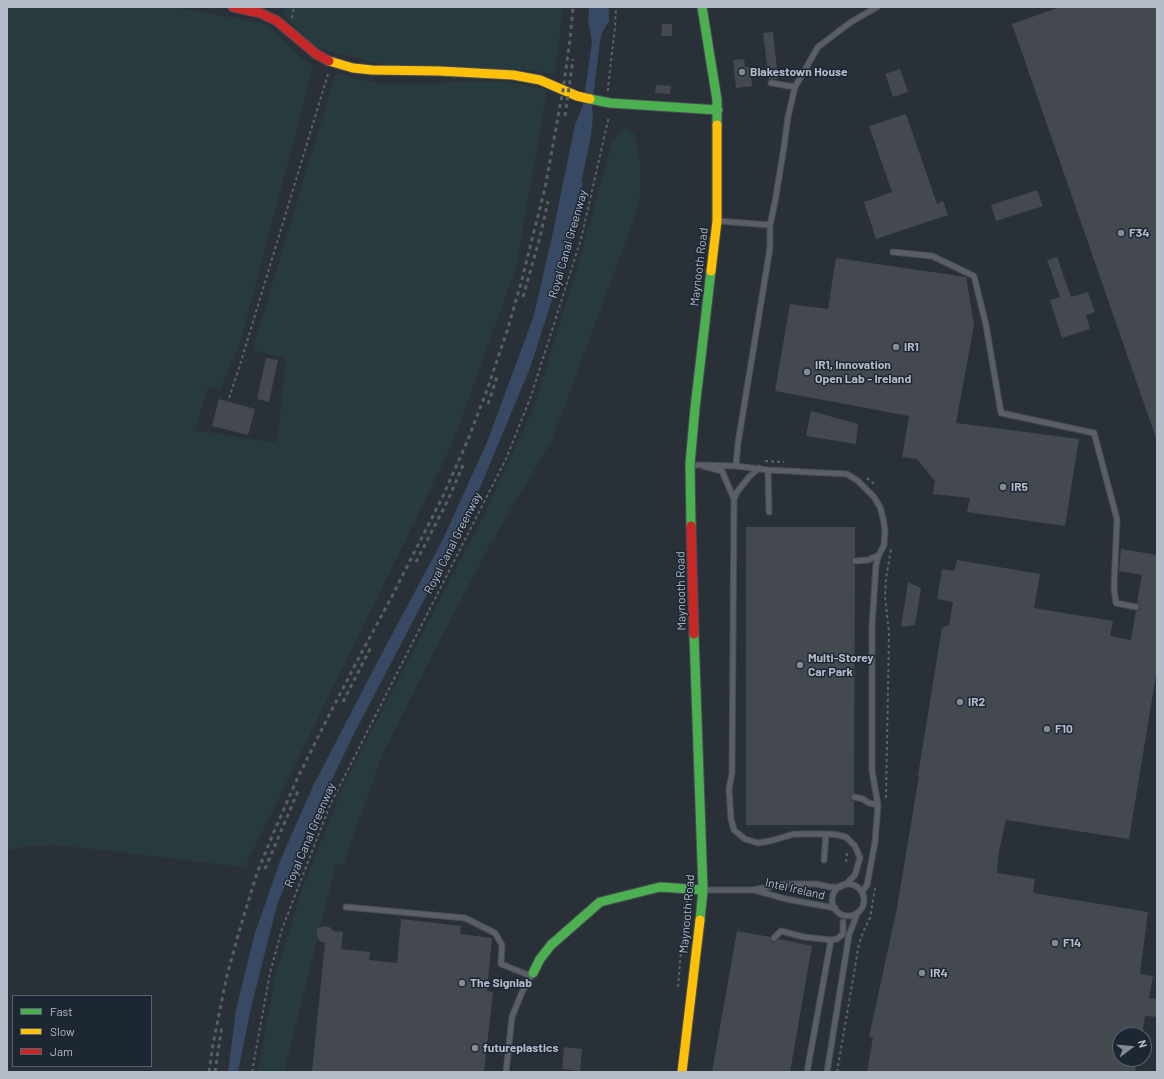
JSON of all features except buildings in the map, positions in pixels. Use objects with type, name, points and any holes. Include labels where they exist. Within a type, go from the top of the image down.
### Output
[{"type":"main road","points":[[233,7],[260,13],[276,21],[312,51],[331,62],[353,68],[513,75],[540,80],[577,96],[610,103],[718,110]]},
{"type":"main road","name":"Maynooth Road","points":[[682,1072],[704,890],[695,682],[690,464],[695,408],[717,221],[718,100],[702,8]]},
{"type":"main road","points":[[532,974],[540,959],[551,945],[600,902],[660,887],[704,890]]},
{"type":"lane","points":[[736,466],[738,443],[770,248],[770,225],[794,87],[818,47],[851,22],[877,7]]},
{"type":"lane","points":[[771,82],[794,87]]},
{"type":"lane","points":[[717,221],[770,225]]},
{"type":"lane","points":[[893,252],[932,256],[974,276],[986,325],[1001,413],[1094,433],[1117,519],[1114,588],[1116,603],[1136,607]]},
{"type":"lane","points":[[697,465],[722,472],[734,499]]},
{"type":"lane","points":[[703,466],[736,466],[768,470],[847,474],[858,481],[874,497],[880,507],[885,530],[884,545],[878,555],[876,565],[872,626],[872,771],[878,806],[875,842],[867,885],[862,892]]},
{"type":"lane","points":[[759,468],[737,492],[734,499],[732,773],[729,789],[731,819],[734,830],[745,839],[758,843],[794,834],[826,834],[846,837],[855,846],[860,858],[855,876],[834,894],[833,904],[849,935]]},
{"type":"lane","points":[[768,470],[768,512]]},
{"type":"lane","points":[[855,561],[868,560],[878,555]]},
{"type":"lane","points":[[854,797],[863,799],[878,806]]},
{"type":"lane","points":[[824,860],[826,834]]},
{"type":"lane","name":"Intel Ireland","points":[[704,890],[752,890],[786,884],[816,884],[830,888],[842,886]]},
{"type":"lane","points":[[827,1072],[849,935],[864,901],[862,892],[858,888],[854,886],[842,886]]},
{"type":"lane","name":"Intel Ireland","points":[[752,890],[836,910]]},
{"type":"lane","points":[[346,907],[465,918],[495,933],[502,945],[501,964],[532,974],[522,992],[512,1017],[506,1072]]},
{"type":"lane","points":[[836,910],[847,916],[857,914]]},
{"type":"lane","points":[[774,938],[781,931],[804,937],[831,940],[837,939],[843,934],[843,922]]},
{"type":"lane","points":[[807,1072],[831,940]]},
{"type":"path","name":"Royal Canal Greenway","points":[[252,1072],[270,973],[282,929],[330,805],[506,459],[531,396],[581,239],[607,127],[610,111],[608,86],[616,7]]},
{"type":"path","points":[[228,398],[240,368],[331,62]]},
{"type":"green space","points":[[7,7],[174,7],[266,24],[313,68],[241,340],[220,390],[208,387],[195,430],[277,443],[286,358],[261,353],[253,348],[336,73],[383,85],[500,81],[547,89],[517,265],[452,445],[245,867],[57,845],[25,846],[7,851]]},
{"type":"green space","points":[[285,7],[563,7],[555,74],[527,70],[386,65],[313,47],[284,15]]},
{"type":"green space","points":[[625,129],[634,133],[641,166],[639,206],[552,440],[490,545],[433,653],[383,753],[343,866],[336,864],[284,1072],[258,1072],[275,975],[302,890],[342,788],[485,513],[533,409],[574,279],[612,143],[621,130]]},
{"type":"water","points":[[589,7],[609,7],[609,21],[602,33],[600,41],[592,107],[593,116],[591,136],[581,183],[583,183],[573,235],[530,368],[469,514],[355,732],[306,833],[277,905],[250,1012],[238,1072],[228,1072],[236,1010],[254,936],[280,861],[313,786],[443,539],[488,440],[534,315],[575,125],[583,105],[592,42],[588,21]]},
{"type":"railway","points":[[209,1072],[227,975],[257,873],[297,779],[442,498],[467,442],[487,390],[508,328],[521,283],[545,188],[563,90],[573,7]]},
{"type":"railway","points":[[565,116],[573,59]]},
{"type":"railway","points":[[523,297],[540,237],[548,201]]},
{"type":"railway","points":[[488,404],[497,377]]},
{"type":"railway","points":[[416,562],[448,500],[463,465]]},
{"type":"railway","points":[[343,702],[372,645]]},
{"type":"railway","points":[[265,869],[298,791]]},
{"type":"railway","points":[[215,1072],[222,1025]]},
{"type":"traffic: fast","points":[[702,7],[717,100],[717,125]]},
{"type":"traffic: fast","points":[[590,99],[610,103],[718,110]]},
{"type":"traffic: fast","points":[[691,526],[690,464],[711,271]]},
{"type":"traffic: fast","points":[[694,634],[703,890],[700,920]]},
{"type":"traffic: fast","points":[[533,973],[540,959],[551,945],[600,902],[660,887],[703,890]]},
{"type":"traffic: slow","points":[[329,61],[353,68],[372,70],[439,71],[513,75],[540,80],[577,96],[590,99]]},
{"type":"traffic: slow","points":[[711,271],[717,221],[717,125]]},
{"type":"traffic: slow","points":[[682,1072],[700,920]]},
{"type":"traffic: jam","points":[[233,7],[260,13],[277,21],[316,54],[329,61]]},
{"type":"traffic: jam","points":[[691,526],[694,634]]},
{"type":"place","name":"Blakestown House","points":[[742,72]]},
{"type":"place","name":"F34","points":[[1121,233]]},
{"type":"place","name":"IR1","points":[[896,347]]},
{"type":"place","name":"IR1, Innovation Open Lab - Ireland","points":[[807,372]]},
{"type":"place","name":"IR5","points":[[1003,487]]},
{"type":"place","name":"Multi-Storey Car Park","points":[[800,665]]},
{"type":"place","name":"IR2","points":[[960,702]]},
{"type":"place","name":"F10","points":[[1047,729]]},
{"type":"place","name":"F14","points":[[1055,943]]},
{"type":"place","name":"IR4","points":[[922,973]]},
{"type":"place","name":"The Signlab","points":[[462,983]]},
{"type":"place","name":"futureplastics","points":[[475,1048]]}]
